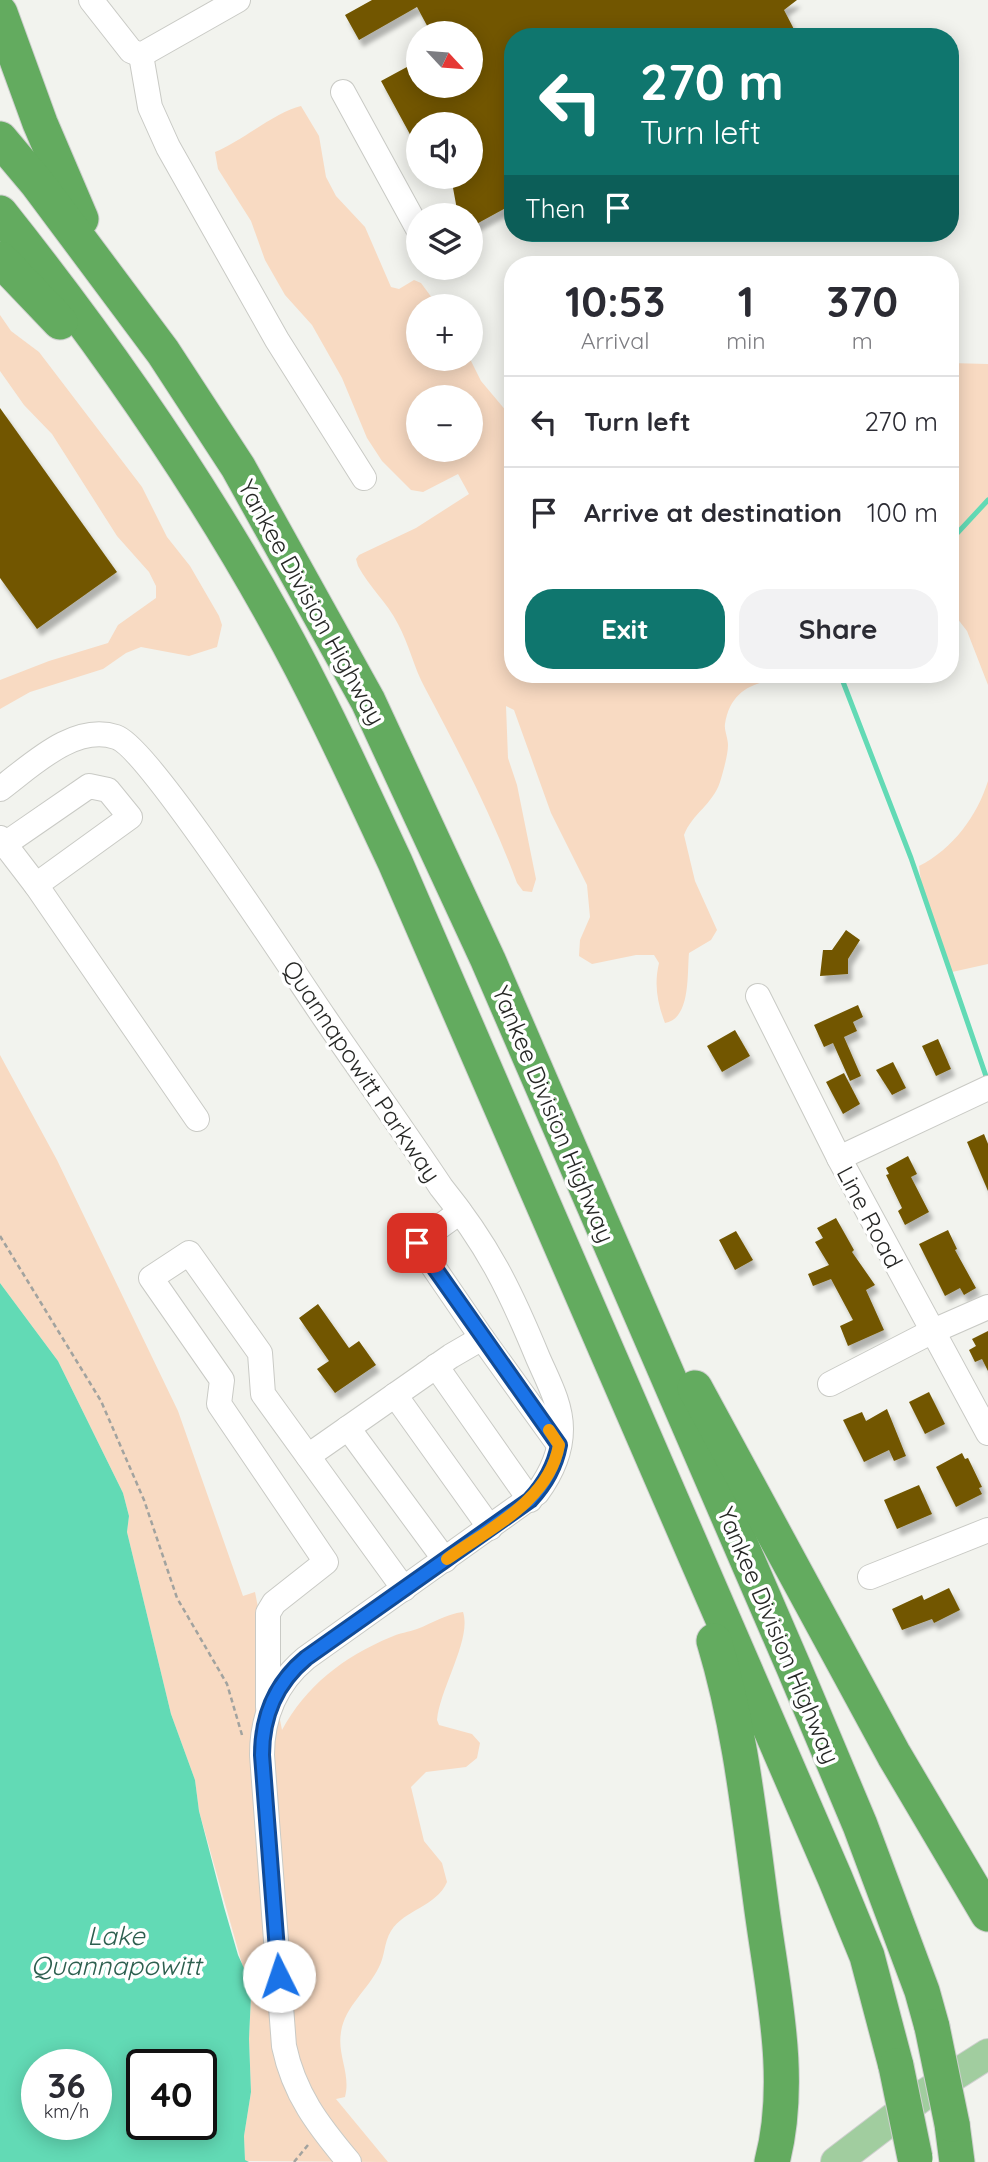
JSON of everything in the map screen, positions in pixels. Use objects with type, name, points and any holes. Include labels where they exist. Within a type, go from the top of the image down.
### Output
[{"type":"highway","points":[[0,12],[40,123],[108,276]]},
{"type":"highway","name":"Yankee Division Highway","points":[[0,139],[108,276],[163,352],[238,467],[368,701],[461,898],[860,1825],[922,1990],[952,2124],[957,2162]]},
{"type":"highway","name":"Yankee Division Highway","points":[[0,213],[101,345],[148,413],[276,619],[336,735],[395,862],[858,1934],[896,2066],[915,2160]]},
{"type":"highway","points":[[0,259],[148,413]]},
{"type":"highway","points":[[576,1168],[623,1247],[787,1560],[894,1755],[988,1914]]},
{"type":"highway","points":[[670,1497],[730,1700],[744,1774],[782,2082],[781,2118],[772,2162]]},
{"type":"main road","points":[[836,2162],[925,2094],[988,2054]]},
{"type":"street","points":[[91,0],[129,49],[141,55]]},
{"type":"street","points":[[141,55],[238,0]]},
{"type":"street","points":[[141,55],[150,107],[168,147],[277,340],[364,478]]},
{"type":"street","points":[[343,92],[406,207]]},
{"type":"street","name":"Quannapowitt Parkway","points":[[0,789],[61,745],[96,734],[118,737],[135,752],[212,854],[500,1271],[556,1401],[560,1420],[559,1445],[548,1477],[530,1500],[298,1665],[277,1691],[268,1711],[262,1755],[284,2046],[292,2079],[307,2110],[349,2162]]},
{"type":"street","points":[[36,885],[130,817],[108,790],[89,786],[3,841],[197,1119]]},
{"type":"street","name":"Line Road","points":[[758,996],[839,1158],[988,1433]]},
{"type":"street","points":[[839,1158],[986,1089]]},
{"type":"street","points":[[460,1212],[417,1243],[559,1445]]},
{"type":"street","points":[[268,1711],[268,1613],[275,1603],[326,1562],[219,1404],[222,1380],[151,1278],[189,1253],[260,1353],[264,1394],[404,1589]]},
{"type":"street","points":[[830,1384],[931,1332],[988,1307]]},
{"type":"street","points":[[308,1455],[436,1366],[482,1338]]},
{"type":"street","points":[[436,1366],[530,1500]]},
{"type":"street","points":[[222,1380],[261,1369]]},
{"type":"street","points":[[394,1395],[490,1528]]},
{"type":"street","points":[[348,1428],[445,1560]]},
{"type":"street","points":[[870,1577],[988,1530]]},
{"type":"path","points":[[0,1236],[101,1401],[144,1500],[177,1598],[227,1684],[243,1740]]},
{"type":"path","points":[[294,2162],[300,2150],[310,2143]]},
{"type":"shaded area","points":[[301,106],[319,136],[326,177],[336,196],[365,227],[391,287],[399,289],[414,280],[421,283],[429,294],[406,294],[406,371],[476,371],[504,408],[504,683],[760,683],[738,696],[730,708],[725,726],[728,749],[720,782],[713,797],[692,821],[684,835],[695,881],[717,930],[711,940],[689,953],[686,994],[679,1013],[673,1020],[665,1023],[662,1015],[657,986],[659,963],[654,955],[636,955],[592,964],[579,956],[580,940],[590,917],[587,885],[551,813],[514,710],[506,706],[508,758],[517,785],[536,879],[532,892],[523,891],[517,883],[486,808],[421,680],[394,616],[358,566],[356,559],[359,555],[416,528],[469,494],[458,474],[423,492],[411,490],[382,461],[367,438],[342,378],[312,325],[285,295],[265,260],[251,221],[218,169],[215,152],[270,120]]},
{"type":"shaded area","points":[[0,315],[11,331],[39,352],[142,487],[167,537],[190,566],[219,616],[222,625],[217,647],[189,656],[141,647],[126,653],[103,669],[30,692],[0,709],[0,680],[108,643],[118,625],[156,598],[156,586],[149,572],[117,536],[52,434],[24,405],[0,371]]},
{"type":"shaded area","points":[[959,363],[988,364],[988,685],[967,631],[959,621]]},
{"type":"shaded area","points":[[988,781],[988,964],[952,972],[923,897],[919,866],[943,850],[962,830],[977,807]]},
{"type":"shaded area","points":[[0,1055],[57,1160],[178,1411],[243,1596],[255,1592],[282,1730],[314,1687],[357,1654],[394,1636],[463,1612],[465,1623],[460,1650],[439,1707],[437,1720],[439,1725],[472,1734],[480,1743],[477,1758],[466,1767],[426,1772],[411,1787],[424,1841],[442,1863],[447,1882],[436,1897],[404,1918],[391,1931],[379,1967],[347,2014],[341,2032],[346,2089],[345,2097],[336,2099],[388,2162],[245,2161],[244,2136],[251,2092],[251,1996],[199,1811],[195,1780],[171,1714],[127,1532],[129,1516],[123,1493],[58,1361],[0,1283]]},
{"type":"water","name":"Lake Quannapowitt","points":[[0,1283],[58,1361],[123,1493],[129,1516],[127,1532],[171,1714],[195,1780],[199,1811],[251,1996],[251,2092],[244,2136],[245,2160],[249,2162],[0,2162]]},
{"type":"building","points":[[372,0],[797,0],[784,10],[793,28],[504,28],[504,209],[483,220],[483,203],[456,203],[453,189],[483,189],[483,112],[406,112],[406,127],[381,81],[406,67],[406,98],[483,98],[483,21],[425,21],[417,7],[359,40],[345,15]]},
{"type":"building","points":[[0,408],[117,572],[37,629],[0,578]]},
{"type":"building","points":[[846,930],[860,940],[848,959],[848,974],[820,976],[823,950],[832,950]]},
{"type":"building","points":[[858,1005],[863,1017],[853,1022],[857,1031],[844,1037],[861,1076],[850,1081],[833,1043],[824,1047],[814,1025]]},
{"type":"building","points":[[735,1030],[750,1056],[722,1072],[707,1046]]},
{"type":"building","points":[[938,1039],[951,1069],[936,1076],[922,1046]]},
{"type":"building","points":[[893,1062],[906,1088],[892,1095],[876,1070]]},
{"type":"building","points":[[844,1073],[860,1104],[843,1114],[826,1082]]},
{"type":"building","points":[[984,1134],[988,1144],[988,1191],[967,1142]]},
{"type":"building","points":[[908,1156],[917,1174],[911,1177],[929,1212],[905,1225],[898,1211],[902,1208],[886,1175],[889,1174],[886,1168]]},
{"type":"building","points":[[836,1218],[854,1250],[852,1252],[875,1285],[866,1290],[884,1330],[848,1346],[840,1326],[853,1320],[831,1279],[813,1286],[808,1274],[829,1265],[815,1242],[823,1238],[817,1228]]},
{"type":"building","points":[[948,1230],[957,1249],[955,1250],[976,1288],[964,1295],[960,1288],[945,1296],[919,1244]]},
{"type":"building","points":[[736,1231],[753,1260],[735,1270],[719,1240]]},
{"type":"building","points":[[318,1304],[349,1348],[359,1341],[376,1365],[335,1393],[317,1369],[329,1361],[299,1318]]},
{"type":"building","points":[[988,1331],[988,1371],[982,1359],[975,1362],[969,1350],[976,1346],[972,1339]]},
{"type":"building","points":[[929,1392],[945,1424],[925,1434],[909,1402]]},
{"type":"building","points":[[887,1409],[906,1456],[894,1461],[889,1450],[864,1462],[843,1420],[862,1412],[866,1421]]},
{"type":"building","points":[[962,1453],[965,1459],[968,1458],[982,1487],[979,1488],[982,1494],[956,1507],[936,1467]]},
{"type":"building","points":[[919,1485],[932,1514],[897,1529],[884,1500]]},
{"type":"building","points":[[949,1588],[960,1610],[934,1623],[932,1619],[902,1630],[892,1609],[922,1595],[924,1600]]},
{"type":"waterway","points":[[959,531],[988,500]]},
{"type":"waterway","points":[[843,683],[911,858],[988,1082]]},
{"type":"slow traffic","points":[[447,1559],[537,1493],[552,1468],[559,1445],[549,1430]]},
{"type":"route","points":[[279,1976],[262,1755],[265,1722],[277,1691],[290,1673],[306,1658],[530,1500],[548,1477],[559,1445],[417,1243]]}]
